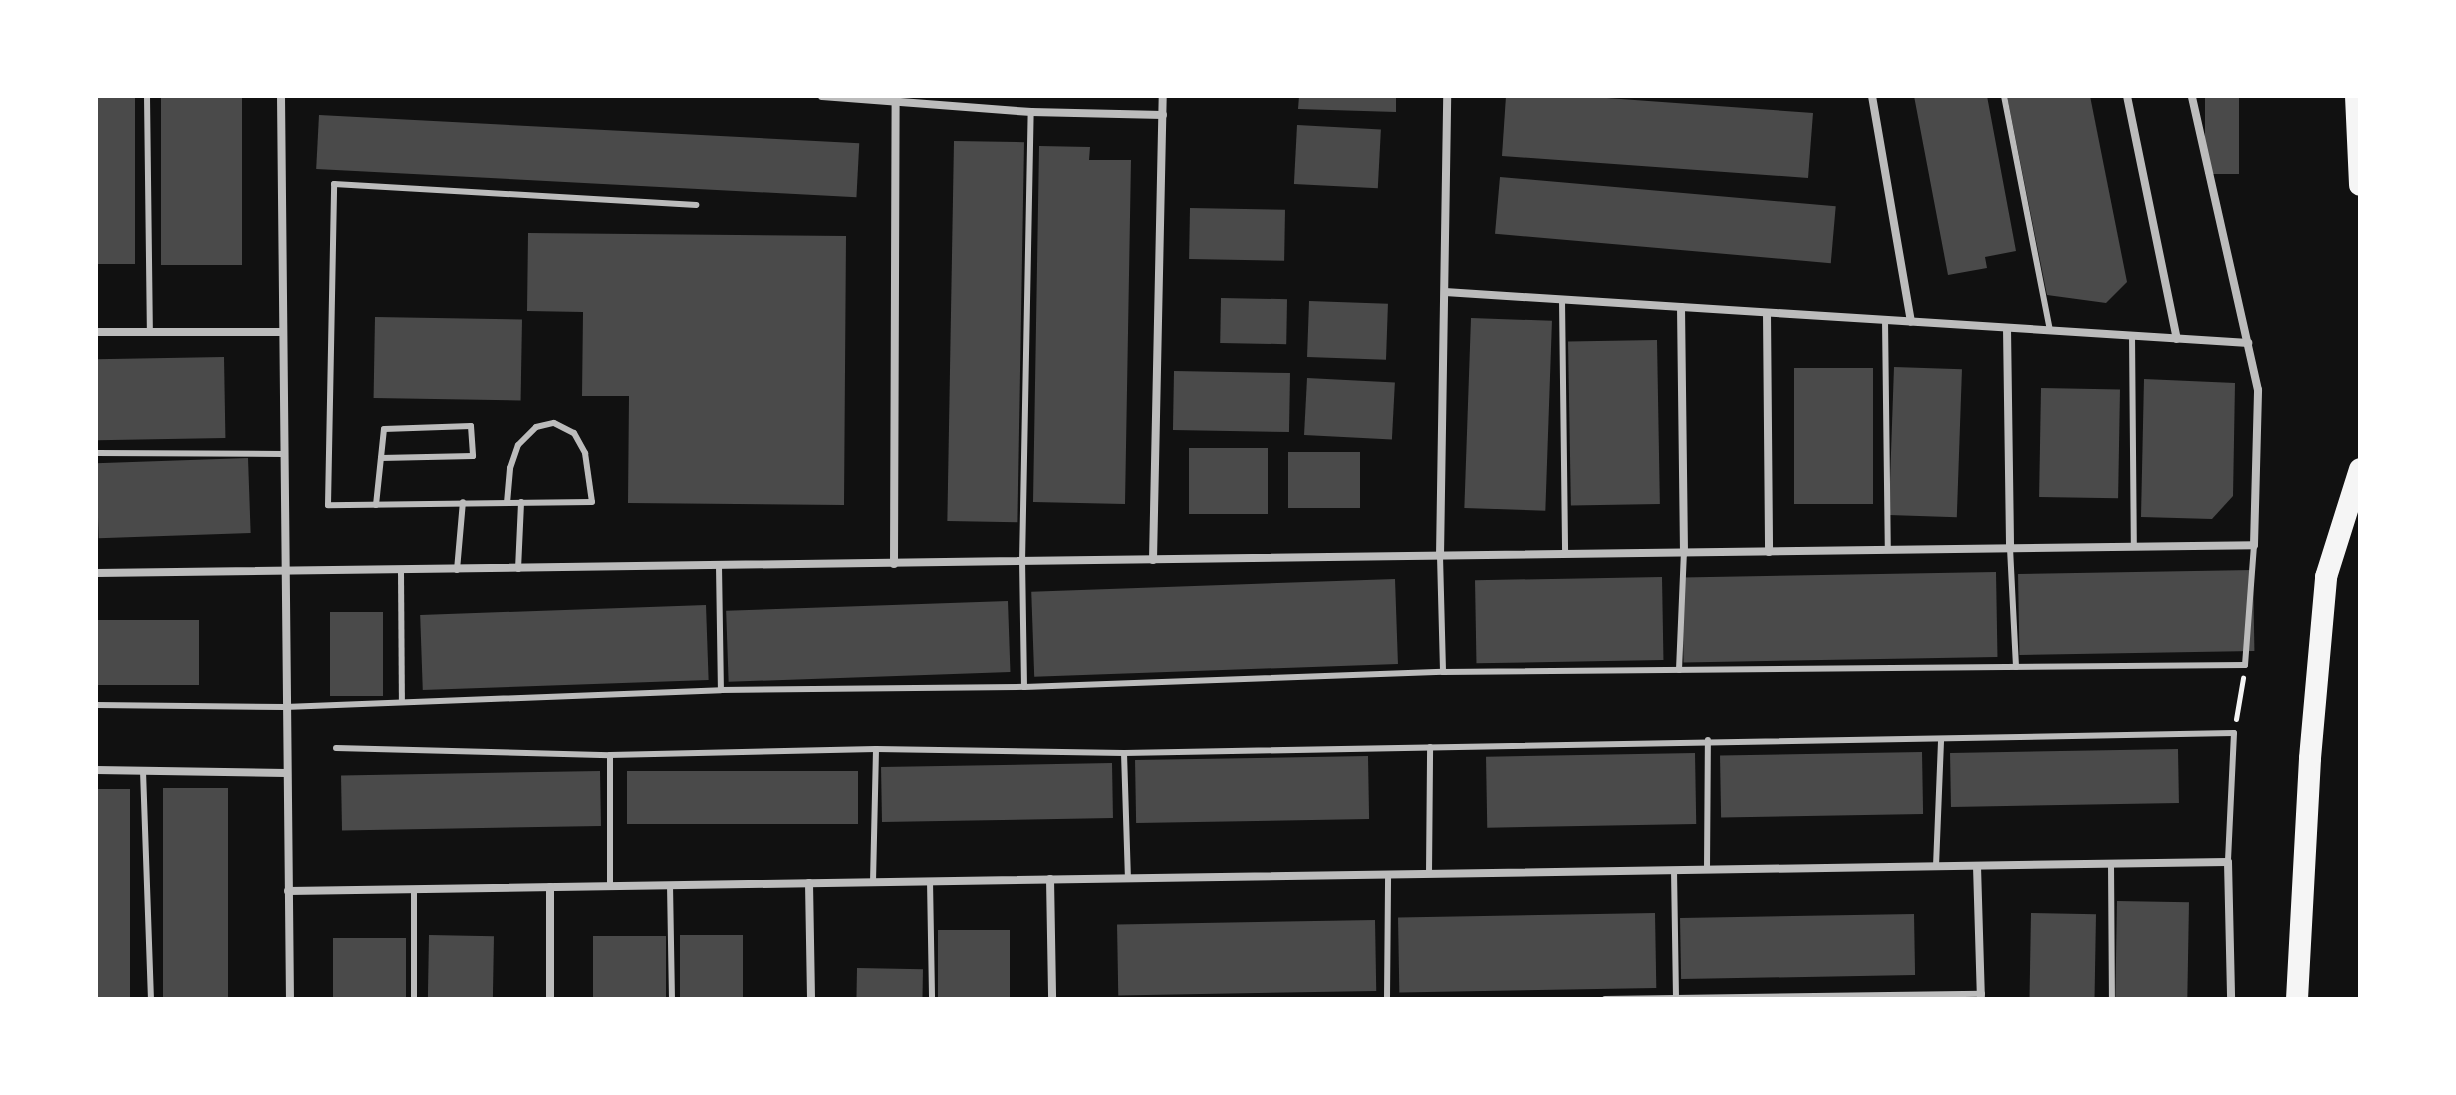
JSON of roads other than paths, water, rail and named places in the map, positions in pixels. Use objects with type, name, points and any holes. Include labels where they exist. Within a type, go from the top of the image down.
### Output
[{"type":"highway","points":[[2356,96],[2360,185]]},
{"type":"highway","points":[[2297,999],[2310,758],[2326,577],[2360,469]]},
{"type":"street","points":[[281,96],[290,999]]},
{"type":"street","points":[[822,96],[1031,112],[1163,115]]},
{"type":"street","points":[[1153,560],[1163,96]]},
{"type":"street","points":[[1440,556],[1447,96]]},
{"type":"street","points":[[1872,96],[1911,322]]},
{"type":"street","points":[[2127,96],[2177,339]]},
{"type":"street","points":[[96,573],[2254,545],[2258,390],[2192,96]]},
{"type":"street","points":[[894,564],[896,102]]},
{"type":"street","points":[[1445,292],[2248,343]]},
{"type":"street","points":[[1681,307],[1684,553]]},
{"type":"street","points":[[1767,313],[1769,552]]},
{"type":"street","points":[[2007,328],[2010,548]]},
{"type":"street","points":[[96,332],[282,332]]},
{"type":"street","points":[[96,770],[286,773]]},
{"type":"street","points":[[288,891],[2228,862],[2231,999]]},
{"type":"street","points":[[1977,866],[1982,996]]},
{"type":"street","points":[[1050,879],[1052,999]]},
{"type":"street","points":[[809,883],[811,999]]},
{"type":"street","points":[[550,887],[550,999]]},
{"type":"lane","points":[[147,96],[150,332]]},
{"type":"lane","points":[[2004,96],[2050,331]]},
{"type":"lane","points":[[1024,687],[1022,562],[1031,112]]},
{"type":"lane","points":[[507,503],[510,468],[518,445],[536,427],[554,423],[574,433],[585,453],[592,502],[507,503],[463,502],[328,505],[334,184],[696,205]]},
{"type":"lane","points":[[1562,300],[1565,554]]},
{"type":"lane","points":[[1885,320],[1888,550]]},
{"type":"lane","points":[[2132,335],[2134,547]]},
{"type":"lane","points":[[376,505],[384,429],[471,426],[473,456],[381,458]]},
{"type":"lane","points":[[96,453],[283,454]]},
{"type":"lane","points":[[457,570],[463,502]]},
{"type":"lane","points":[[518,569],[521,502]]},
{"type":"lane","points":[[96,705],[285,707],[721,690],[1024,687],[1443,672],[2245,665],[2254,545]]},
{"type":"lane","points":[[2010,548],[2016,667]]},
{"type":"lane","points":[[1679,670],[1684,553]]},
{"type":"lane","points":[[1440,556],[1443,672]]},
{"type":"lane","points":[[719,566],[721,690]]},
{"type":"lane","points":[[401,571],[402,701]]},
{"type":"lane","points":[[336,748],[610,755],[876,749],[1124,753],[1708,740],[1941,741],[2234,733],[2228,862]]},
{"type":"lane","points":[[1707,869],[1708,740]]},
{"type":"lane","points":[[1936,866],[1941,741]]},
{"type":"lane","points":[[1429,874],[1430,747]]},
{"type":"lane","points":[[873,882],[876,749]]},
{"type":"lane","points":[[1124,753],[1128,879]]},
{"type":"lane","points":[[610,755],[610,886]]},
{"type":"lane","points":[[143,771],[151,999]]},
{"type":"lane","points":[[2111,864],[2112,999]]},
{"type":"lane","points":[[1674,870],[1676,998]]},
{"type":"lane","points":[[1387,999],[1388,875]]},
{"type":"lane","points":[[930,881],[932,999]]},
{"type":"lane","points":[[670,885],[672,999]]},
{"type":"lane","points":[[414,889],[414,999]]},
{"type":"lane","points":[[1605,999],[1982,996]]}]
